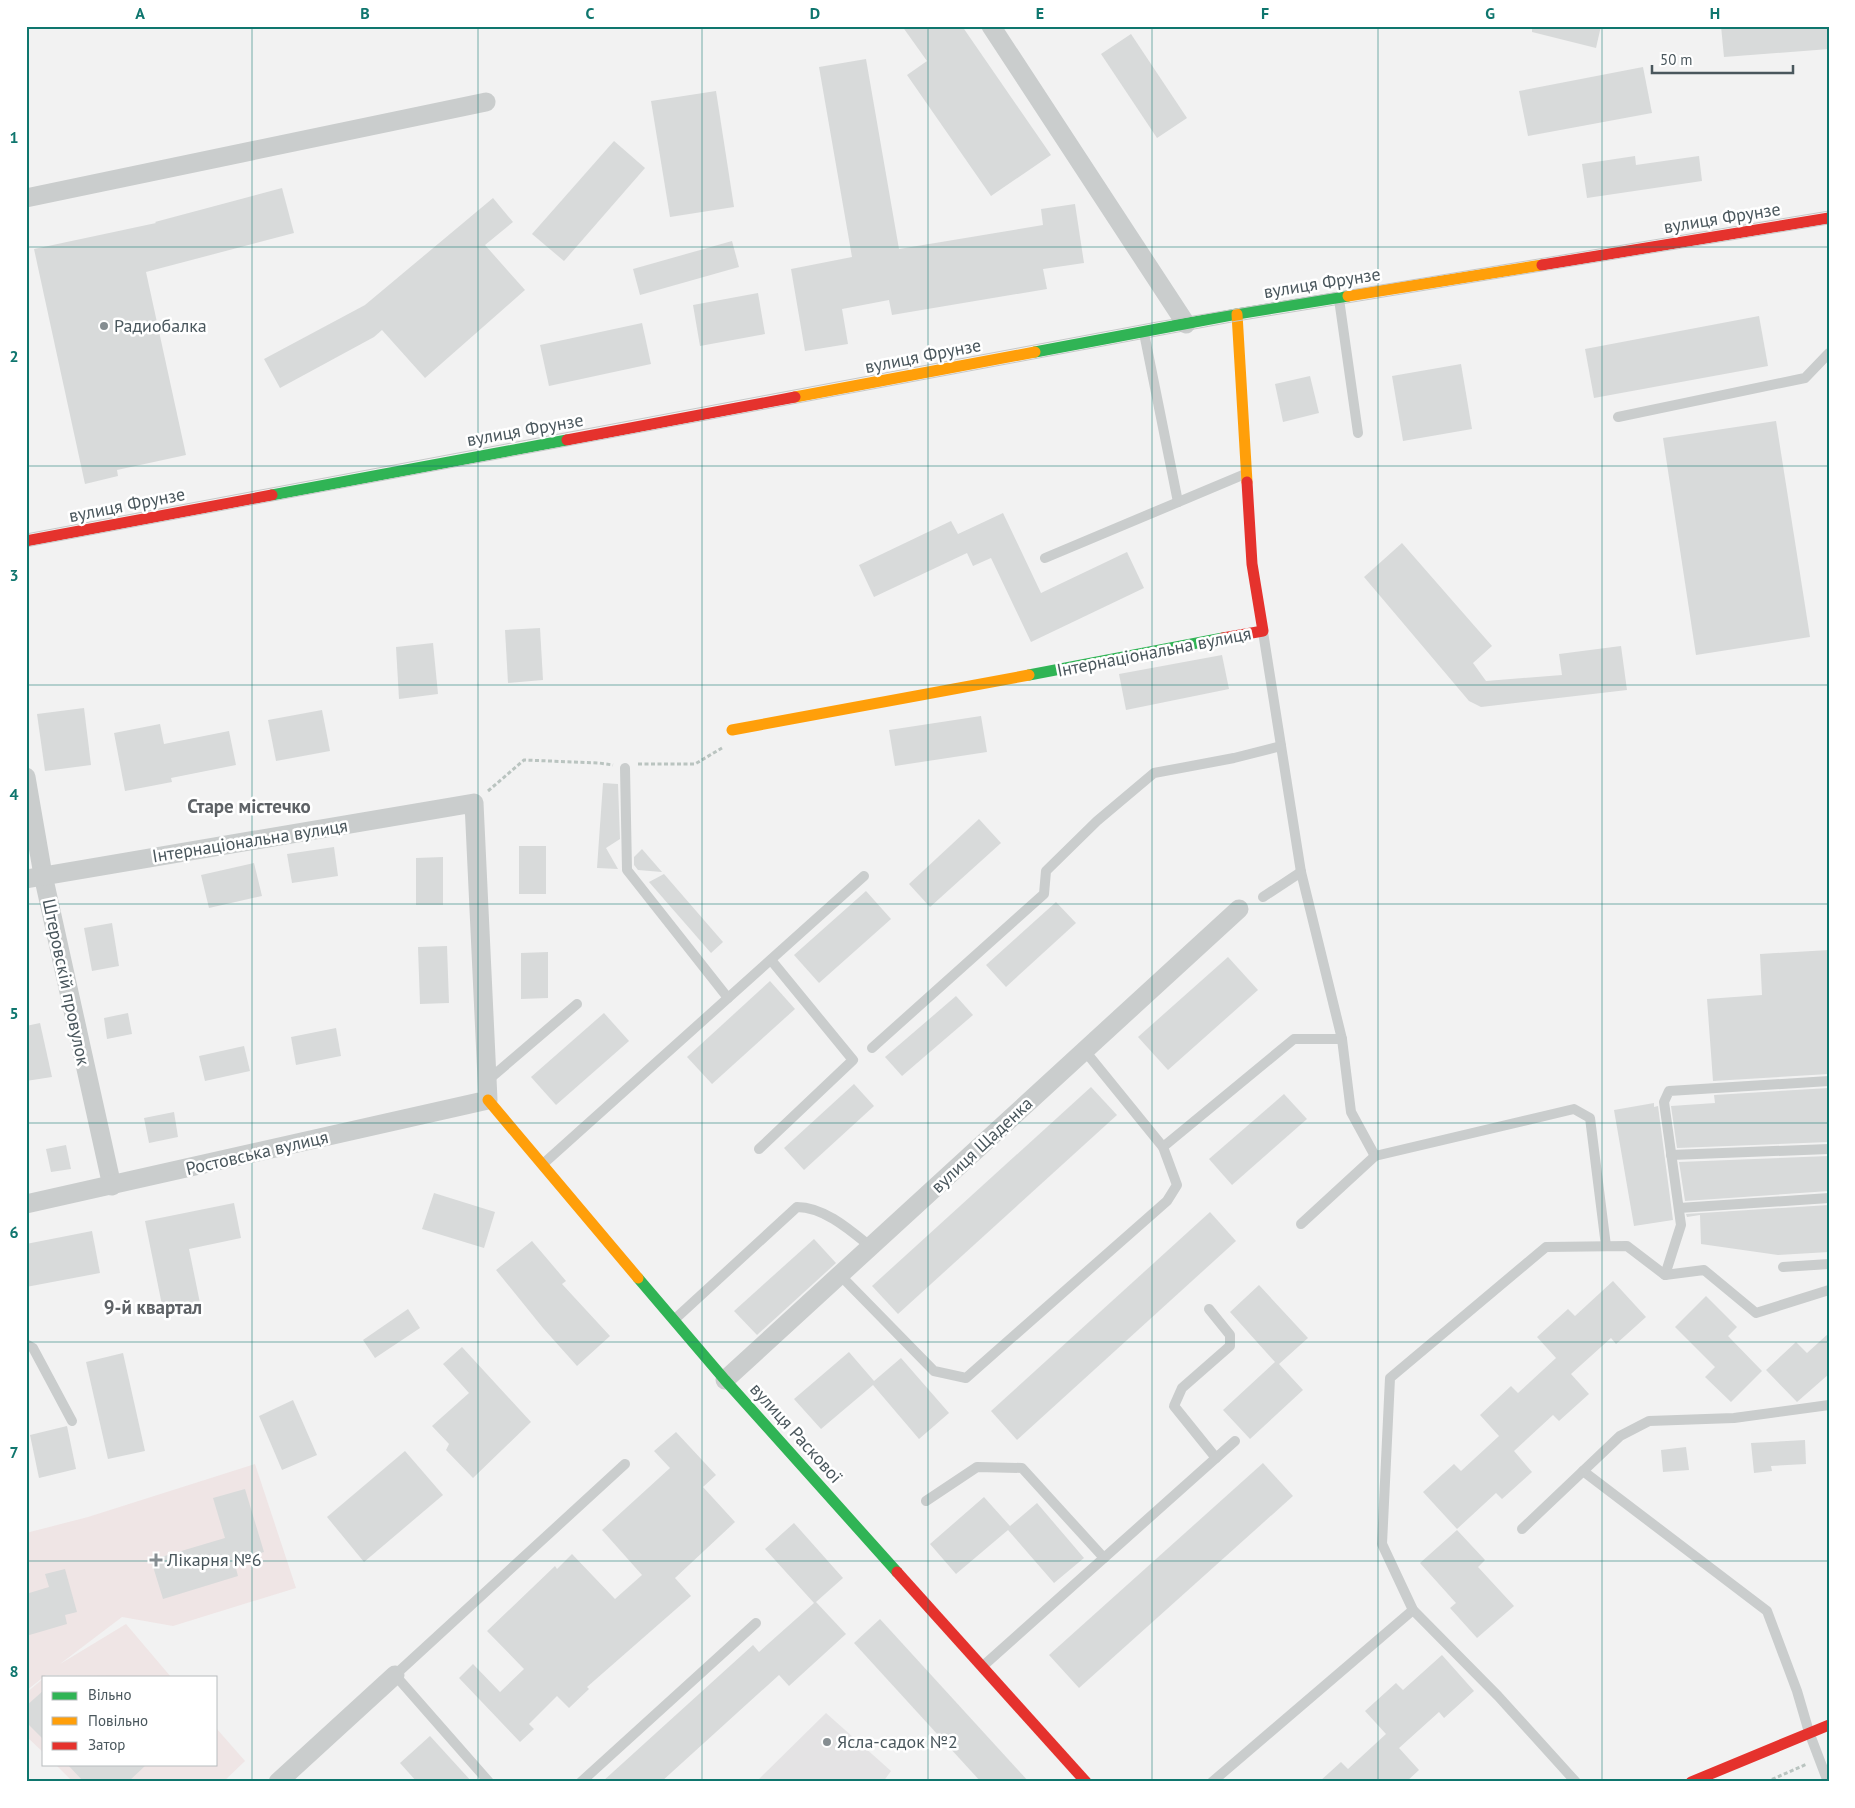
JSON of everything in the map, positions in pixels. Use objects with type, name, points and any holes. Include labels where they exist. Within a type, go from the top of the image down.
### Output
[{"type":"street","points":[[991,26],[1186,324]]},
{"type":"street","points":[[26,198],[486,102]]},
{"type":"street","name":"вулиця Фрунзе","points":[[26,541],[1237,314],[1829,218]]},
{"type":"street","name":"Інтернаціональна вулиця","points":[[732,730],[1262,631],[1252,564],[1237,314]]},
{"type":"street","name":"Штеровскій провулок","points":[[26,777],[35,877],[112,1186]]},
{"type":"street","points":[[474,803],[488,1100]]},
{"type":"street","name":"Інтернаціональна вулиця","points":[[35,877],[474,803]]},
{"type":"street","name":"вулиця Щаденка","points":[[726,1380],[1239,909]]},
{"type":"street","name":"Ростовська вулиця","points":[[26,1204],[488,1100]]},
{"type":"street","name":"вулиця Раскової","points":[[488,1100],[726,1380],[1086,1782]]},
{"type":"street","points":[[278,1782],[395,1675]]},
{"type":"street","points":[[1691,1782],[1829,1725]]},
{"type":"lane","points":[[1339,298],[1358,433]]},
{"type":"lane","points":[[1143,332],[1178,502]]},
{"type":"lane","points":[[1618,417],[1805,378],[1829,353]]},
{"type":"lane","points":[[1045,558],[1246,474]]},
{"type":"lane","points":[[1262,631],[1301,872],[1342,1039],[1351,1112],[1375,1156]]},
{"type":"lane","points":[[872,1048],[1044,894],[1046,871],[1097,820],[1154,773],[1234,758],[1281,746]]},
{"type":"lane","points":[[625,768],[627,870],[728,998]]},
{"type":"lane","points":[[1262,897],[1301,872]]},
{"type":"lane","points":[[543,1164],[864,876]]},
{"type":"lane","points":[[759,1149],[853,1060],[771,960]]},
{"type":"lane","points":[[487,1081],[577,1004]]},
{"type":"lane","points":[[1163,1147],[1294,1039],[1342,1039]]},
{"type":"lane","points":[[840,1275],[934,1371],[966,1378],[1166,1202],[1177,1185],[1163,1147],[1085,1051]]},
{"type":"lane","points":[[1665,1275],[1682,1225],[1664,1102],[1669,1091],[1829,1081]]},
{"type":"lane","points":[[1301,1224],[1375,1156],[1574,1109],[1590,1118],[1606,1246]]},
{"type":"lane","points":[[1671,1155],[1829,1149]]},
{"type":"lane","points":[[1679,1208],[1829,1198]]},
{"type":"lane","points":[[674,1320],[797,1207],[811,1207],[852,1232],[871,1247]]},
{"type":"lane","points":[[1576,1782],[1498,1696],[1414,1610],[1382,1544],[1390,1378],[1546,1247],[1627,1246],[1665,1275],[1704,1270],[1756,1313],[1829,1290]]},
{"type":"lane","points":[[1783,1267],[1829,1264]]},
{"type":"lane","points":[[1209,1309],[1230,1335],[1230,1346],[1182,1388],[1174,1406],[1216,1458]]},
{"type":"lane","points":[[26,1344],[32,1348],[72,1421]]},
{"type":"lane","points":[[1522,1529],[1620,1436],[1649,1421],[1734,1418],[1829,1405]]},
{"type":"lane","points":[[982,1666],[1235,1441]]},
{"type":"lane","points":[[490,1782],[395,1675],[625,1464]]},
{"type":"lane","points":[[926,1501],[977,1467],[1022,1468],[1104,1558]]},
{"type":"lane","points":[[1583,1471],[1767,1611],[1828,1782]]},
{"type":"lane","points":[[1212,1782],[1414,1610]]},
{"type":"lane","points":[[581,1782],[756,1623]]},
{"type":"path","points":[[474,803],[524,760],[599,763],[625,768],[643,763],[695,764],[721,750],[732,730]]},
{"type":"path","points":[[1766,1782],[1819,1759]]},
{"type":"shaded area","name":"Лікарня №6","points":[[255,1464],[296,1588],[173,1626],[122,1617],[60,1664],[126,1624],[170,1676],[46,1675],[42,1676],[42,1678],[26,1691],[26,1533],[88,1517]]},
{"type":"shaded area","points":[[42,1680],[42,1751],[26,1736],[26,1693]]},
{"type":"shaded area","name":"Ясла-садок №2","points":[[826,1713],[891,1771],[883,1782],[756,1782]]},
{"type":"shaded area","points":[[218,1730],[245,1761],[223,1782],[73,1782],[57,1766],[218,1766]]},
{"type":"building","points":[[902,26],[962,26],[1051,155],[991,196],[907,75],[927,61]]},
{"type":"building","points":[[1532,26],[1601,26],[1596,48],[1532,32]]},
{"type":"building","points":[[1721,26],[1829,26],[1829,49],[1724,57]]},
{"type":"building","points":[[1131,34],[1187,118],[1157,138],[1101,54]]},
{"type":"building","points":[[866,59],[899,249],[1043,225],[1041,209],[1075,204],[1084,263],[1043,269],[1047,289],[892,315],[889,300],[842,309],[848,344],[805,351],[791,269],[852,257],[819,67]]},
{"type":"building","points":[[1643,67],[1652,113],[1528,136],[1519,91]]},
{"type":"building","points":[[716,91],[734,207],[670,217],[651,101]]},
{"type":"building","points":[[614,141],[645,168],[564,261],[532,234]]},
{"type":"building","points":[[1635,156],[1636,165],[1699,156],[1702,181],[1587,198],[1582,164]]},
{"type":"building","name":"Радиобалка","points":[[282,188],[294,233],[146,272],[186,455],[117,470],[118,476],[85,484],[34,249],[156,223]]},
{"type":"building","points":[[493,198],[513,222],[485,245],[525,290],[425,378],[382,330],[374,337],[280,388],[264,359],[365,305]]},
{"type":"building","points":[[732,241],[739,267],[640,295],[633,269]]},
{"type":"building","points":[[758,293],[765,334],[700,346],[693,305]]},
{"type":"building","points":[[1759,316],[1768,366],[1594,398],[1585,349]]},
{"type":"building","points":[[642,323],[651,364],[549,386],[540,345]]},
{"type":"building","points":[[1461,364],[1472,429],[1403,441],[1392,376]]},
{"type":"building","points":[[1310,376],[1319,413],[1283,422],[1275,384]]},
{"type":"building","points":[[1776,421],[1810,637],[1696,655],[1663,438]]},
{"type":"building","points":[[1003,513],[1041,593],[1127,552],[1144,588],[1031,642],[991,558],[973,566],[967,553],[874,597],[859,565],[951,521],[958,534]]},
{"type":"building","points":[[1402,543],[1492,646],[1473,663],[1486,681],[1562,675],[1559,654],[1621,646],[1627,690],[1481,707],[1469,701],[1364,577]]},
{"type":"building","points":[[540,628],[543,680],[508,683],[505,630]]},
{"type":"building","points":[[433,643],[438,694],[399,699],[396,647]]},
{"type":"building","points":[[1222,655],[1229,689],[1126,710],[1119,674]]},
{"type":"building","points":[[84,708],[91,765],[45,771],[37,714]]},
{"type":"building","points":[[322,710],[330,751],[276,761],[268,720]]},
{"type":"building","points":[[981,716],[987,752],[895,766],[889,730]]},
{"type":"building","points":[[160,724],[164,744],[229,731],[236,765],[171,778],[172,782],[125,791],[114,733]]},
{"type":"building","points":[[603,783],[618,784],[620,839],[606,848],[618,869],[597,868]]},
{"type":"building","points":[[979,819],[1001,843],[930,907],[909,884]]},
{"type":"building","points":[[519,846],[546,846],[546,894],[519,894]]},
{"type":"building","points":[[334,847],[338,876],[292,883],[287,854]]},
{"type":"building","points":[[642,849],[662,872],[638,870],[634,865],[634,857]]},
{"type":"building","points":[[443,857],[443,905],[416,905],[416,858]]},
{"type":"building","points":[[254,863],[262,896],[209,908],[201,875]]},
{"type":"building","points":[[664,874],[723,942],[711,953],[649,882]]},
{"type":"building","points":[[866,891],[891,919],[819,983],[794,955]]},
{"type":"building","points":[[1056,902],[1076,923],[1006,987],[986,965]]},
{"type":"building","points":[[112,923],[119,966],[92,971],[84,928]]},
{"type":"building","points":[[447,946],[449,1003],[420,1004],[418,947]]},
{"type":"building","points":[[1829,950],[1829,1074],[1713,1081],[1707,999],[1762,995],[1760,954]]},
{"type":"building","points":[[548,952],[548,998],[521,999],[521,953]]},
{"type":"building","points":[[1228,957],[1258,990],[1168,1070],[1138,1037]]},
{"type":"building","points":[[770,981],[795,1009],[712,1084],[687,1057]]},
{"type":"building","points":[[956,996],[973,1015],[902,1076],[885,1057]]},
{"type":"building","points":[[128,1013],[132,1034],[107,1039],[104,1018]]},
{"type":"building","points":[[604,1013],[629,1041],[556,1105],[531,1077]]},
{"type":"building","points":[[40,1023],[52,1077],[26,1081],[26,1026]]},
{"type":"building","points":[[336,1028],[341,1056],[296,1065],[291,1037]]},
{"type":"building","points":[[244,1046],[250,1071],[205,1081],[199,1056]]},
{"type":"building","points":[[854,1084],[874,1106],[804,1170],[784,1148]]},
{"type":"building","points":[[1091,1087],[1117,1115],[898,1314],[872,1286]]},
{"type":"building","points":[[1829,1088],[1829,1142],[1677,1148],[1671,1106],[1715,1103],[1714,1095]]},
{"type":"building","points":[[1284,1094],[1307,1119],[1232,1185],[1209,1159]]},
{"type":"building","points":[[1654,1103],[1654,1107],[1658,1106],[1673,1220],[1634,1226],[1614,1110]]},
{"type":"building","points":[[174,1112],[178,1137],[149,1143],[144,1118]]},
{"type":"building","points":[[66,1145],[71,1169],[51,1172],[46,1149]]},
{"type":"building","points":[[1829,1156],[1829,1191],[1685,1201],[1679,1162]]},
{"type":"building","points":[[434,1193],[495,1212],[484,1248],[422,1229]]},
{"type":"building","points":[[234,1203],[241,1238],[189,1249],[200,1303],[163,1310],[145,1221]]},
{"type":"building","points":[[1829,1205],[1829,1252],[1778,1255],[1701,1244],[1700,1215],[1687,1217],[1686,1214]]},
{"type":"building","points":[[1210,1212],[1236,1241],[1017,1440],[991,1411]]},
{"type":"building","points":[[92,1231],[100,1273],[26,1287],[26,1244]]},
{"type":"building","points":[[814,1239],[836,1263],[757,1335],[734,1311]]},
{"type":"building","points":[[532,1241],[566,1281],[562,1284],[610,1336],[577,1366],[496,1270]]},
{"type":"building","points":[[1613,1281],[1646,1317],[1616,1344],[1611,1338],[1571,1374],[1589,1394],[1559,1421],[1553,1415],[1514,1451],[1532,1472],[1502,1499],[1496,1493],[1457,1529],[1423,1492],[1454,1464],[1461,1471],[1499,1436],[1480,1415],[1511,1386],[1518,1393],[1556,1358],[1537,1337],[1568,1309],[1575,1316]]},
{"type":"building","points":[[1259,1285],[1308,1338],[1279,1364],[1303,1390],[1250,1439],[1223,1410],[1275,1362],[1230,1312]]},
{"type":"building","points":[[1706,1296],[1737,1327],[1728,1336],[1762,1371],[1731,1402],[1705,1377],[1715,1367],[1675,1327]]},
{"type":"building","points":[[408,1309],[420,1328],[375,1358],[363,1340]]},
{"type":"building","points":[[1829,1333],[1829,1374],[1797,1402],[1766,1370],[1796,1342],[1807,1353]]},
{"type":"building","points":[[462,1347],[531,1422],[473,1478],[446,1450],[449,1444],[432,1426],[469,1393],[443,1364]]},
{"type":"building","points":[[849,1352],[874,1381],[901,1358],[949,1413],[919,1439],[873,1385],[821,1429],[794,1399]]},
{"type":"building","points":[[123,1353],[145,1451],[108,1459],[86,1362]]},
{"type":"building","points":[[293,1400],[317,1455],[282,1470],[259,1416]]},
{"type":"building","points":[[67,1426],[76,1469],[39,1478],[30,1435]]},
{"type":"building","points":[[676,1432],[716,1475],[703,1487],[735,1522],[675,1578],[691,1596],[587,1687],[589,1689],[569,1708],[557,1696],[529,1724],[534,1729],[520,1742],[459,1678],[473,1664],[500,1692],[524,1669],[487,1631],[555,1566],[557,1569],[572,1554],[615,1599],[642,1575],[602,1530],[670,1468],[654,1451]]},
{"type":"building","points":[[1805,1440],[1806,1464],[1771,1466],[1772,1471],[1754,1473],[1751,1443]]},
{"type":"building","points":[[1686,1447],[1689,1470],[1663,1472],[1661,1450]]},
{"type":"building","points":[[405,1451],[443,1495],[364,1562],[327,1517]]},
{"type":"building","points":[[1263,1463],[1293,1496],[1079,1688],[1049,1655]]},
{"type":"building","points":[[245,1489],[264,1552],[234,1561],[238,1576],[163,1599],[151,1560],[225,1538],[213,1498]]},
{"type":"building","points":[[984,1497],[1010,1526],[1037,1503],[1084,1558],[1054,1583],[1008,1530],[956,1574],[930,1544]]},
{"type":"building","points":[[794,1523],[843,1578],[816,1602],[846,1634],[789,1686],[779,1675],[661,1782],[602,1782],[753,1645],[759,1652],[814,1603],[765,1549]]},
{"type":"building","points":[[1457,1530],[1485,1560],[1478,1567],[1514,1606],[1477,1638],[1450,1608],[1456,1603],[1420,1563]]},
{"type":"building","points":[[65,1569],[77,1612],[65,1615],[67,1624],[26,1636],[26,1594],[49,1587],[45,1574]]},
{"type":"building","points":[[880,1619],[1029,1782],[981,1782],[854,1643]]},
{"type":"building","points":[[1442,1655],[1474,1691],[1444,1718],[1439,1712],[1399,1748],[1419,1770],[1406,1782],[1319,1782],[1341,1762],[1348,1769],[1386,1734],[1365,1711],[1396,1683],[1403,1690]]},
{"type":"building","points":[[42,1692],[42,1738],[26,1722],[26,1706]]},
{"type":"building","points":[[430,1736],[472,1782],[417,1782],[400,1763]]},
{"type":"building","points":[[69,1766],[145,1766],[128,1782],[84,1782]]},
{"type":"tram line","points":[[26,534],[1157,322],[1829,211]]},
{"type":"tram line","points":[[26,547],[1237,321],[1829,224]]},
{"type":"traffic: fast","points":[[1035,352],[1237,314],[1348,296]]},
{"type":"traffic: fast","points":[[272,495],[567,440]]},
{"type":"traffic: fast","points":[[1029,675],[1223,638]]},
{"type":"traffic: fast","points":[[638,1278],[725,1380],[897,1572]]},
{"type":"traffic: slow","points":[[1348,296],[1542,265]]},
{"type":"traffic: slow","points":[[1237,314],[1247,482]]},
{"type":"traffic: slow","points":[[795,397],[1035,352]]},
{"type":"traffic: slow","points":[[732,730],[1029,675]]},
{"type":"traffic: slow","points":[[488,1100],[638,1278]]},
{"type":"traffic: jam","points":[[1542,265],[1829,218]]},
{"type":"traffic: jam","points":[[567,440],[795,397]]},
{"type":"traffic: jam","points":[[1223,638],[1263,631],[1252,564],[1247,482]]},
{"type":"traffic: jam","points":[[26,541],[272,495]]},
{"type":"traffic: jam","points":[[897,1572],[1086,1782]]},
{"type":"traffic: jam","points":[[1691,1782],[1829,1725]]},
{"type":"place","name":"Радиобалка","points":[[104,326]]},
{"type":"place","name":"Лікарня №6","points":[[156,1560]]},
{"type":"place","name":"Ясла-садок №2","points":[[827,1742]]},
{"type":"district","name":"Старе містечко","points":[[249,806]]},
{"type":"district","name":"9-й квартал","points":[[153,1307]]}]
